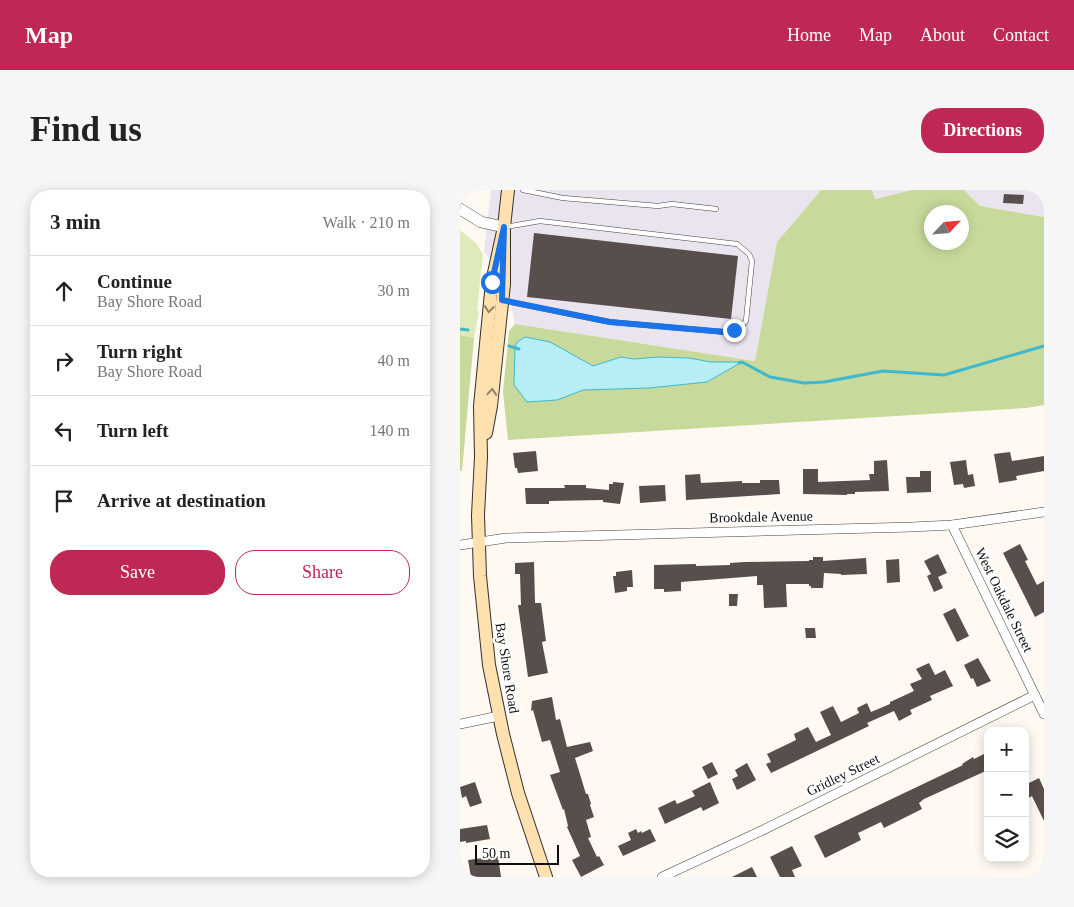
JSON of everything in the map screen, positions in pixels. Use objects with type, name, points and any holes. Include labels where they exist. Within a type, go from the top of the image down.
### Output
[{"type":"main road","name":"Bay Shore Road","points":[[481,458],[491,406],[502,300],[504,227],[508,190]]},
{"type":"main road","name":"Bay Shore Road","points":[[504,227],[491,291],[480,406],[479,542],[485,629],[499,716],[516,783],[546,877]]},
{"type":"street","points":[[460,209],[481,222],[504,227]]},
{"type":"street","name":"Brookdale Avenue","points":[[460,545],[506,538],[952,525],[1044,512]]},
{"type":"street","name":"West Oakdale Street","points":[[952,525],[1044,714]]},
{"type":"street","name":"Gridley Street","points":[[662,877],[772,825],[1035,695]]},
{"type":"street","points":[[460,724],[499,716]]},
{"type":"lane","points":[[523,190],[563,198],[658,206],[672,204],[716,209]]},
{"type":"lane","points":[[502,300],[610,322],[725,332],[741,327],[746,320],[752,261],[749,254],[737,244],[540,221],[504,227]]},
{"type":"shaded area","points":[[491,190],[821,190],[777,242],[755,361],[515,324],[505,276],[484,252]]},
{"type":"shaded area","points":[[872,190],[912,190],[874,199]]},
{"type":"shaded area","points":[[964,190],[1044,190],[1044,217],[980,206]]},
{"type":"green space","points":[[821,190],[872,190],[875,199],[912,190],[964,190],[980,206],[1044,217],[1044,405],[1026,408],[508,440],[503,392],[509,331],[515,324],[755,361],[777,242]],"holes":[[[575,357],[593,366],[621,357],[634,359],[659,357],[689,358],[711,362],[741,363],[706,382],[649,388],[583,390],[556,400],[527,402]]]},
{"type":"green space","points":[[460,230],[477,244],[483,255],[477,310],[479,312],[474,338],[460,335]]},
{"type":"green space","points":[[460,335],[474,338],[462,471],[460,471]]},
{"type":"water","points":[[525,337],[550,342],[593,366],[621,357],[634,359],[659,357],[689,358],[711,362],[742,362],[707,382],[649,388],[583,390],[557,400],[527,402],[514,385],[515,348],[517,342]]},
{"type":"building","points":[[1004,194],[1024,195],[1023,204],[1003,203]]},
{"type":"building","points":[[534,233],[738,256],[731,319],[527,297]]},
{"type":"building","points":[[536,451],[538,471],[518,473],[517,468],[515,468],[513,453]]},
{"type":"building","points":[[1010,452],[1012,461],[1044,456],[1044,471],[1016,476],[1017,480],[999,483],[994,454]]},
{"type":"building","points":[[887,460],[889,491],[855,492],[855,494],[847,495],[803,494],[803,469],[818,469],[818,482],[870,480],[869,474],[874,474],[874,461]]},
{"type":"building","points":[[966,460],[968,475],[973,474],[975,486],[964,488],[963,484],[954,485],[950,462]]},
{"type":"building","points":[[920,471],[931,471],[931,492],[907,493],[906,477],[920,477]]},
{"type":"building","points":[[700,474],[701,483],[742,481],[742,483],[760,483],[760,480],[779,480],[780,494],[686,500],[685,475]]},
{"type":"building","points":[[613,482],[624,483],[620,504],[603,502],[603,500],[549,501],[549,504],[526,504],[525,488],[565,488],[564,485],[586,485],[586,488],[609,490],[609,484],[613,484]]},
{"type":"building","points":[[665,485],[666,501],[640,503],[639,486]]},
{"type":"building","points":[[1020,544],[1028,560],[1025,561],[1037,585],[1044,581],[1044,612],[1035,617],[1003,553]]},
{"type":"building","points":[[938,554],[947,573],[938,577],[943,588],[934,592],[927,576],[931,574],[924,561]]},
{"type":"building","points":[[813,557],[823,557],[823,561],[866,558],[867,574],[841,575],[824,573],[823,588],[811,588],[809,584],[786,584],[787,607],[764,608],[763,585],[757,585],[757,576],[681,582],[681,591],[664,592],[664,589],[654,589],[654,565],[730,565],[730,563],[744,562],[809,561],[813,560]]},
{"type":"building","points":[[899,559],[900,582],[887,583],[886,560]]},
{"type":"building","points":[[534,562],[535,603],[541,603],[546,641],[542,642],[548,673],[528,677],[518,605],[521,605],[520,574],[515,574],[515,563]]},
{"type":"building","points":[[632,570],[633,587],[627,587],[627,591],[615,593],[613,576],[616,576],[616,572]]},
{"type":"building","points":[[729,594],[738,594],[737,606],[729,606]]},
{"type":"building","points":[[955,608],[969,636],[957,642],[943,614]]},
{"type":"building","points":[[805,628],[815,628],[816,638],[806,638]]},
{"type":"building","points":[[978,658],[991,681],[977,687],[964,665]]},
{"type":"building","points":[[929,663],[935,675],[945,670],[953,686],[930,696],[932,700],[910,710],[912,714],[899,721],[894,711],[867,723],[869,726],[771,773],[766,764],[771,762],[767,754],[796,740],[794,734],[808,727],[816,742],[831,735],[820,712],[833,706],[841,722],[859,713],[857,708],[867,703],[871,712],[890,704],[890,702],[914,691],[910,684],[922,679],[916,669]]},
{"type":"building","points":[[552,697],[556,720],[560,719],[567,747],[590,742],[593,751],[575,758],[594,817],[586,820],[591,837],[588,838],[597,857],[599,856],[604,865],[581,877],[572,860],[580,856],[567,827],[564,809],[550,775],[560,772],[550,740],[542,742],[533,710],[531,711],[532,701]]},
{"type":"building","points":[[984,754],[984,772],[924,799],[919,803],[922,809],[884,828],[881,822],[858,833],[861,840],[825,858],[814,836],[963,765],[973,757],[974,759]]},
{"type":"building","points":[[712,762],[718,774],[708,779],[702,767]]},
{"type":"building","points":[[747,763],[756,780],[737,790],[732,779],[738,776],[735,770]]},
{"type":"building","points":[[1039,778],[1044,789],[1044,821],[1032,796],[1029,798],[1029,783]]},
{"type":"building","points":[[475,782],[482,803],[470,807],[466,796],[462,798],[460,787]]},
{"type":"building","points":[[710,782],[719,803],[703,811],[701,807],[665,824],[658,808],[675,800],[677,804],[695,796],[692,791]]},
{"type":"building","points":[[487,825],[490,839],[466,843],[466,841],[460,842],[460,829]]},
{"type":"building","points":[[636,829],[638,833],[641,831],[642,833],[650,829],[656,841],[623,856],[618,846],[631,840],[628,833]]},
{"type":"building","points":[[792,846],[802,866],[792,870],[795,877],[780,877],[770,857]]},
{"type":"building","points":[[498,856],[501,877],[471,877],[468,860]]},
{"type":"building","points":[[752,867],[757,877],[732,877]]},
{"type":"waterway","points":[[460,329],[468,330]]},
{"type":"waterway","points":[[509,346],[519,349]]},
{"type":"waterway","points":[[739,363],[742,362],[770,377],[804,383],[824,382],[883,371],[944,375],[1044,346]]},
{"type":"route","points":[[492,282],[504,227],[504,284],[502,300],[610,322],[725,332],[734,330]]}]
